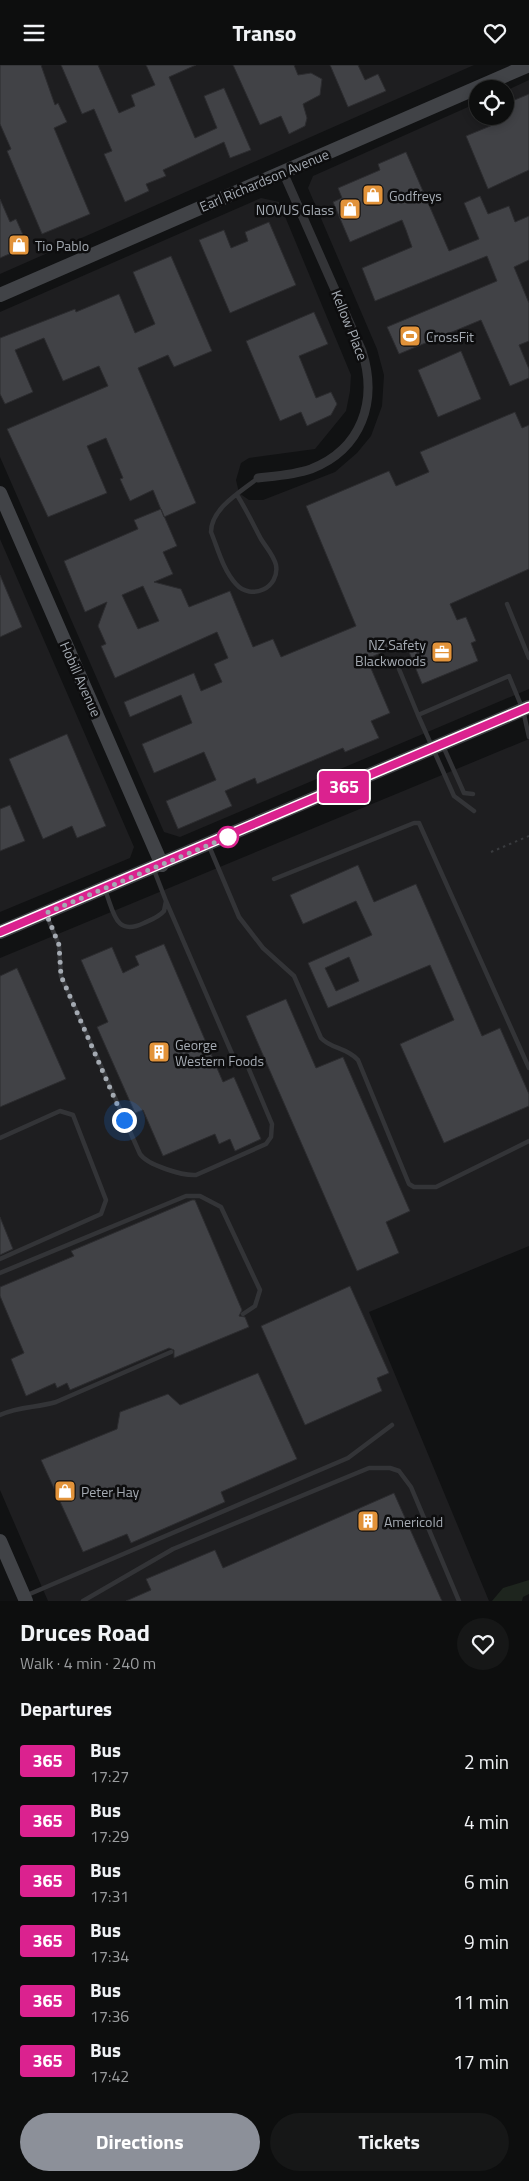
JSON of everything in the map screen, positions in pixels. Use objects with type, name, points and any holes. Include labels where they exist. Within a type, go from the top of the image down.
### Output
[{"type":"street","name":"Earl Richardson Avenue","points":[[0,295],[529,65]]},
{"type":"street","name":"Kellow Place","points":[[258,478],[310,469],[336,456],[356,432],[368,399],[368,369],[362,351],[283,172]]},
{"type":"street","name":"Hobill Avenue","points":[[0,493],[158,867]]},
{"type":"street","points":[[0,932],[527,711]]},
{"type":"street","points":[[0,1541],[25,1599]]},
{"type":"lane","points":[[237,495],[251,516],[276,563],[277,576],[272,585],[264,590],[254,592],[237,585],[230,576],[211,532],[213,522],[223,507],[237,495],[258,478]]},
{"type":"lane","points":[[507,605],[529,658]]},
{"type":"lane","points":[[398,669],[418,715],[464,793],[473,794]]},
{"type":"lane","points":[[418,715],[509,676],[527,711],[529,737]]},
{"type":"lane","points":[[438,747],[454,796],[474,811]]},
{"type":"lane","points":[[274,879],[414,823],[419,823],[529,1068]]},
{"type":"lane","points":[[208,845],[239,917],[263,948],[294,976],[321,1038],[326,1043],[346,1049],[358,1060],[409,1184],[414,1187],[436,1187],[529,1141]]},
{"type":"lane","points":[[46,913],[59,945],[61,976],[64,984],[140,1154],[145,1161],[187,1176],[196,1175],[266,1144],[271,1137],[272,1124],[248,1067],[233,1055],[166,901],[158,867]]},
{"type":"lane","points":[[104,889],[117,921],[125,928],[132,929],[161,915],[166,901]]},
{"type":"lane","points":[[0,1138],[60,1111],[73,1115],[106,1200],[101,1214],[0,1259]]},
{"type":"lane","points":[[0,1273],[186,1196],[196,1195],[222,1207],[260,1290],[255,1306],[244,1314]]},
{"type":"lane","points":[[0,1415],[15,1408],[43,1406],[56,1402],[171,1351]]},
{"type":"lane","points":[[25,1599],[348,1457],[392,1425]]},
{"type":"lane","points":[[83,1601],[173,1549],[369,1468],[381,1467],[398,1471],[411,1487],[459,1601]]},
{"type":"path","points":[[492,852],[529,836]]},
{"type":"shaded area","points":[[0,65],[474,65],[0,274]]},
{"type":"shaded area","points":[[529,80],[529,689],[180,837],[164,832],[0,457],[0,312],[261,198],[279,202],[351,375],[350,391],[346,411],[315,449],[249,458],[241,463],[236,480],[239,493],[249,500],[263,500],[335,472],[357,453],[371,436],[382,406],[384,375],[377,349],[308,188],[313,176],[469,107],[469,125],[514,125],[514,87]]},
{"type":"shaded area","points":[[0,539],[134,847],[130,858],[0,912]]},
{"type":"shaded area","points":[[529,739],[529,1246],[369,1312],[489,1601],[48,1601],[0,1490],[0,958]]},
{"type":"shaded area","points":[[529,1580],[529,1594],[523,1597],[522,1601],[492,1601],[503,1588]]},
{"type":"building","points":[[0,65],[41,65],[55,105],[58,103],[67,122],[54,128],[90,214],[42,234],[7,151],[11,149],[0,124]]},
{"type":"building","points":[[61,65],[98,65],[119,113],[135,106],[131,95],[155,85],[146,65],[196,65],[169,77],[195,138],[217,128],[204,96],[224,88],[251,150],[230,158],[224,142],[163,170],[166,176],[146,184],[149,191],[125,202],[104,154],[112,151],[94,109],[82,114]]},
{"type":"building","points":[[233,65],[294,65],[298,75],[311,73],[322,79],[320,95],[303,104],[307,118],[305,126],[289,134],[281,116],[260,125]]},
{"type":"building","points":[[330,65],[358,65],[365,80],[378,74],[386,91],[348,107]]},
{"type":"building","points":[[529,94],[529,170],[488,189],[466,136],[493,125],[514,125],[514,100]]},
{"type":"building","points":[[406,152],[449,251],[479,239],[464,203],[480,196],[488,214],[509,206],[515,222],[529,216],[529,260],[514,267],[529,303],[529,341],[519,345],[529,369],[529,378],[510,386],[481,320],[399,354],[387,327],[497,281],[487,256],[375,301],[362,268],[412,247],[402,220],[350,242],[333,202],[342,198],[338,188],[380,170],[378,164]]},
{"type":"building","points":[[0,199],[10,222],[16,219],[28,246],[0,258]]},
{"type":"building","points":[[269,222],[296,285],[230,313],[199,240],[224,230],[231,248],[248,241],[245,232]]},
{"type":"building","points":[[171,256],[212,351],[174,367],[168,355],[138,368],[196,503],[164,517],[153,490],[130,501],[120,479],[123,478],[106,438],[87,446],[107,493],[48,517],[7,429],[108,386],[99,366],[63,381],[44,338],[15,350],[33,392],[5,404],[0,394],[0,338],[75,309],[76,312],[119,294],[135,333],[155,324],[133,272]]},
{"type":"building","points":[[314,312],[328,344],[299,356],[316,398],[331,392],[337,404],[331,415],[307,426],[301,412],[280,421],[246,341]]},
{"type":"building","points":[[461,351],[481,399],[438,417],[418,370]]},
{"type":"building","points":[[515,412],[522,428],[529,425],[529,569],[450,604],[457,620],[466,617],[476,641],[471,643],[478,661],[422,684],[405,642],[367,659],[390,713],[371,721],[379,738],[345,752],[343,748],[257,784],[255,778],[225,791],[232,806],[178,829],[166,801],[216,780],[204,752],[154,773],[142,744],[192,723],[181,695],[130,717],[124,702],[194,673],[201,691],[222,682],[214,664],[228,658],[217,632],[115,678],[101,646],[106,644],[98,626],[107,602],[85,612],[64,561],[138,529],[134,520],[161,509],[177,546],[163,552],[173,574],[154,582],[181,589],[189,607],[230,591],[253,647],[273,639],[281,657],[356,626],[306,506],[389,471],[396,486],[429,472],[420,452]],"holes":[[[143,586],[159,621],[138,629],[122,595]]]},
{"type":"building","points":[[0,575],[22,627],[0,637]]},
{"type":"building","points":[[67,734],[106,826],[77,838],[72,826],[43,839],[9,759]]},
{"type":"building","points":[[10,805],[25,841],[0,851],[0,809]]},
{"type":"building","points":[[358,865],[374,902],[416,884],[482,1036],[500,1028],[529,1094],[529,1106],[444,1143],[400,1044],[454,1020],[430,965],[328,1008],[308,963],[372,935],[356,901],[303,924],[290,895]],"holes":[[[349,957],[359,981],[336,991],[325,968]]]},
{"type":"building","name":"George Western Foods","points":[[164,944],[223,1082],[234,1077],[261,1139],[235,1151],[230,1139],[219,1144],[215,1134],[163,1156],[143,1110],[135,1113],[97,1027],[108,1022],[81,960],[112,947],[123,973],[139,965],[135,956]]},
{"type":"building","points":[[17,968],[66,1079],[0,1107],[0,976]]},
{"type":"building","points":[[286,999],[316,1068],[343,1057],[410,1211],[386,1222],[399,1253],[357,1271],[246,1016]]},
{"type":"building","points":[[195,1200],[242,1310],[239,1316],[245,1317],[249,1327],[174,1358],[174,1350],[169,1348],[70,1390],[67,1383],[57,1388],[55,1383],[26,1396],[11,1359],[24,1353],[0,1296],[0,1287],[74,1256],[71,1251]]},
{"type":"building","points":[[0,1217],[13,1249],[0,1255]]},
{"type":"building","points":[[350,1286],[389,1373],[377,1378],[382,1391],[305,1425],[261,1326]]},
{"type":"building","points":[[258,1373],[297,1459],[221,1492],[225,1502],[131,1543],[127,1534],[83,1552],[41,1460],[117,1429],[120,1412],[168,1394],[180,1405]]},
{"type":"building","name":"Americold","points":[[394,1493],[442,1601],[126,1601],[151,1590],[146,1579],[215,1550],[223,1568]]},
{"type":"bus line","name":"365","points":[[0,932],[162,865],[529,707]]},
{"type":"place","name":"Godfreys","points":[[373,195]]},
{"type":"place","name":"NOVUS Glass","points":[[350,209]]},
{"type":"place","name":"Tio Pablo","points":[[19,245]]},
{"type":"place","name":"CrossFit","points":[[410,336]]},
{"type":"place","name":"NZ Safety Blackwoods","points":[[442,652]]},
{"type":"place","name":"George Western Foods","points":[[159,1052]]},
{"type":"place","name":"Peter Hay","points":[[65,1491]]},
{"type":"place","name":"Americold","points":[[368,1521]]},
{"type":"route","points":[[124,1120],[61,976],[59,945],[46,913],[228,837]]}]
